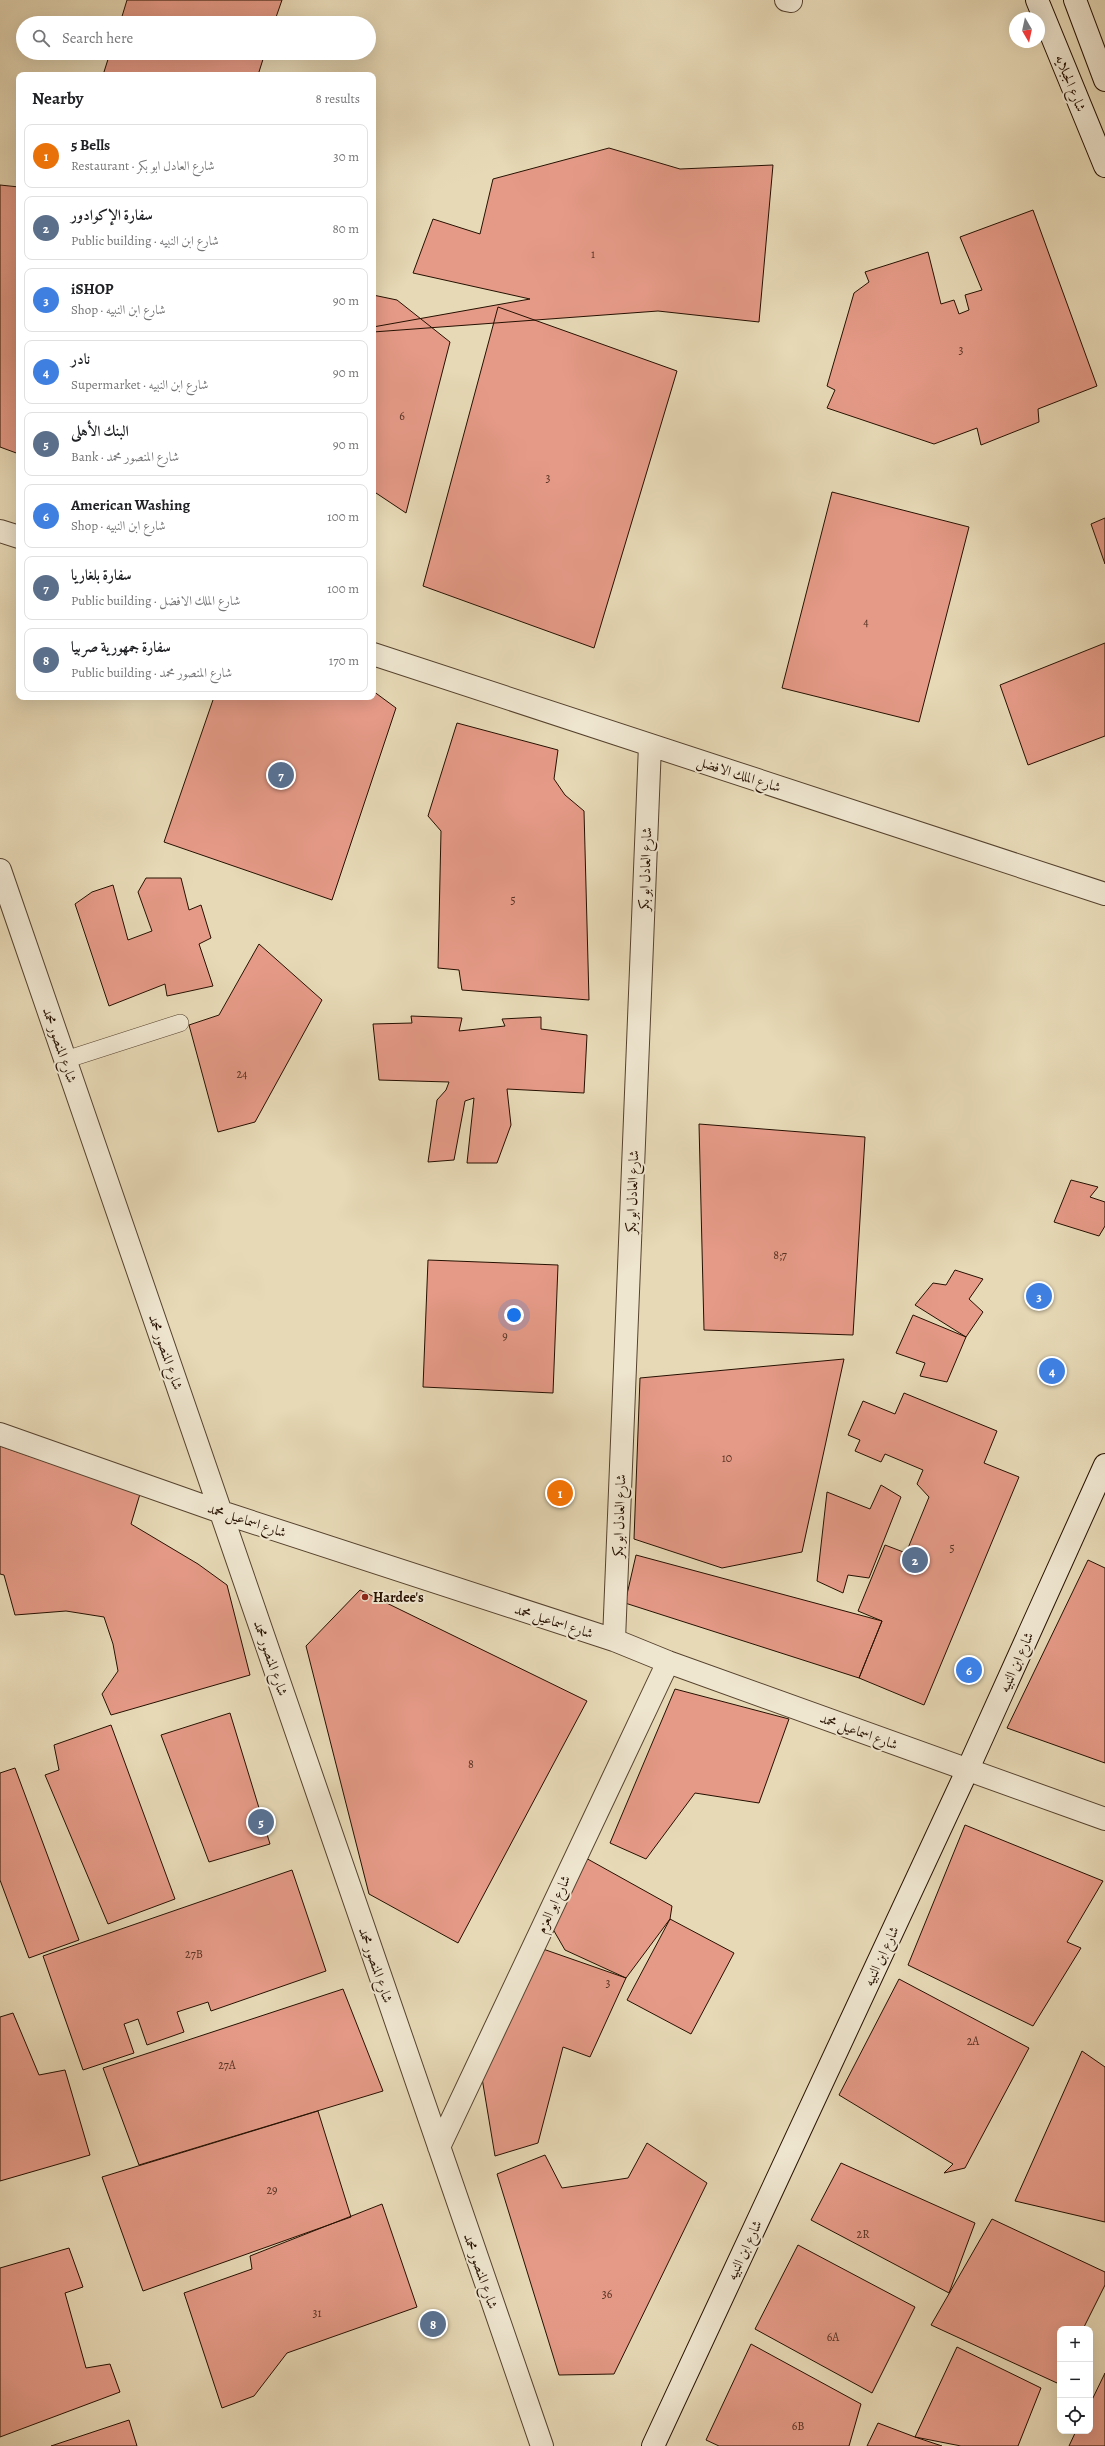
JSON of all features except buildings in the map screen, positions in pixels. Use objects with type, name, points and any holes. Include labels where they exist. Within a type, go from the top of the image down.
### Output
[{"type":"street","name":"شارع الجبلايه","points":[[1037,0],[1105,166]]},
{"type":"street","points":[[1075,0],[1105,80]]},
{"type":"street","points":[[0,531],[16,536]]},
{"type":"street","name":"شارع الملك الافضل","points":[[376,655],[1105,894]]},
{"type":"street","name":"شارع العادل ابو بكر","points":[[614,1640],[650,745]]},
{"type":"street","name":"شارع المنصور محمد","points":[[0,870],[542,2446]]},
{"type":"street","name":"شارع اسماعيل محمد","points":[[0,1434],[221,1512],[614,1640],[668,1662],[967,1771],[1105,1819]]},
{"type":"street","name":"شارع ابن النبيه","points":[[653,2446],[967,1771],[1105,1465]]},
{"type":"street","name":"شارع ابو العزم","points":[[439,2147],[668,1662]]},
{"type":"lane","points":[[65,1060],[180,1023]]},
{"type":"place","name":"سفارة بلغاريا","points":[[281,775]]},
{"type":"place","name":"iSHOP","points":[[1039,1296]]},
{"type":"place","name":"نادر","points":[[1052,1371]]},
{"type":"place","name":"5 Bells","points":[[560,1493]]},
{"type":"place","name":"سفارة الإكوادور","points":[[915,1560]]},
{"type":"place","name":"Hardee's","points":[[365,1597]]},
{"type":"place","name":"American Washing","points":[[969,1670]]},
{"type":"place","name":"البنك الأهلى","points":[[261,1822]]},
{"type":"place","name":"سفارة جمهورية صربيا","points":[[433,2324]]}]
